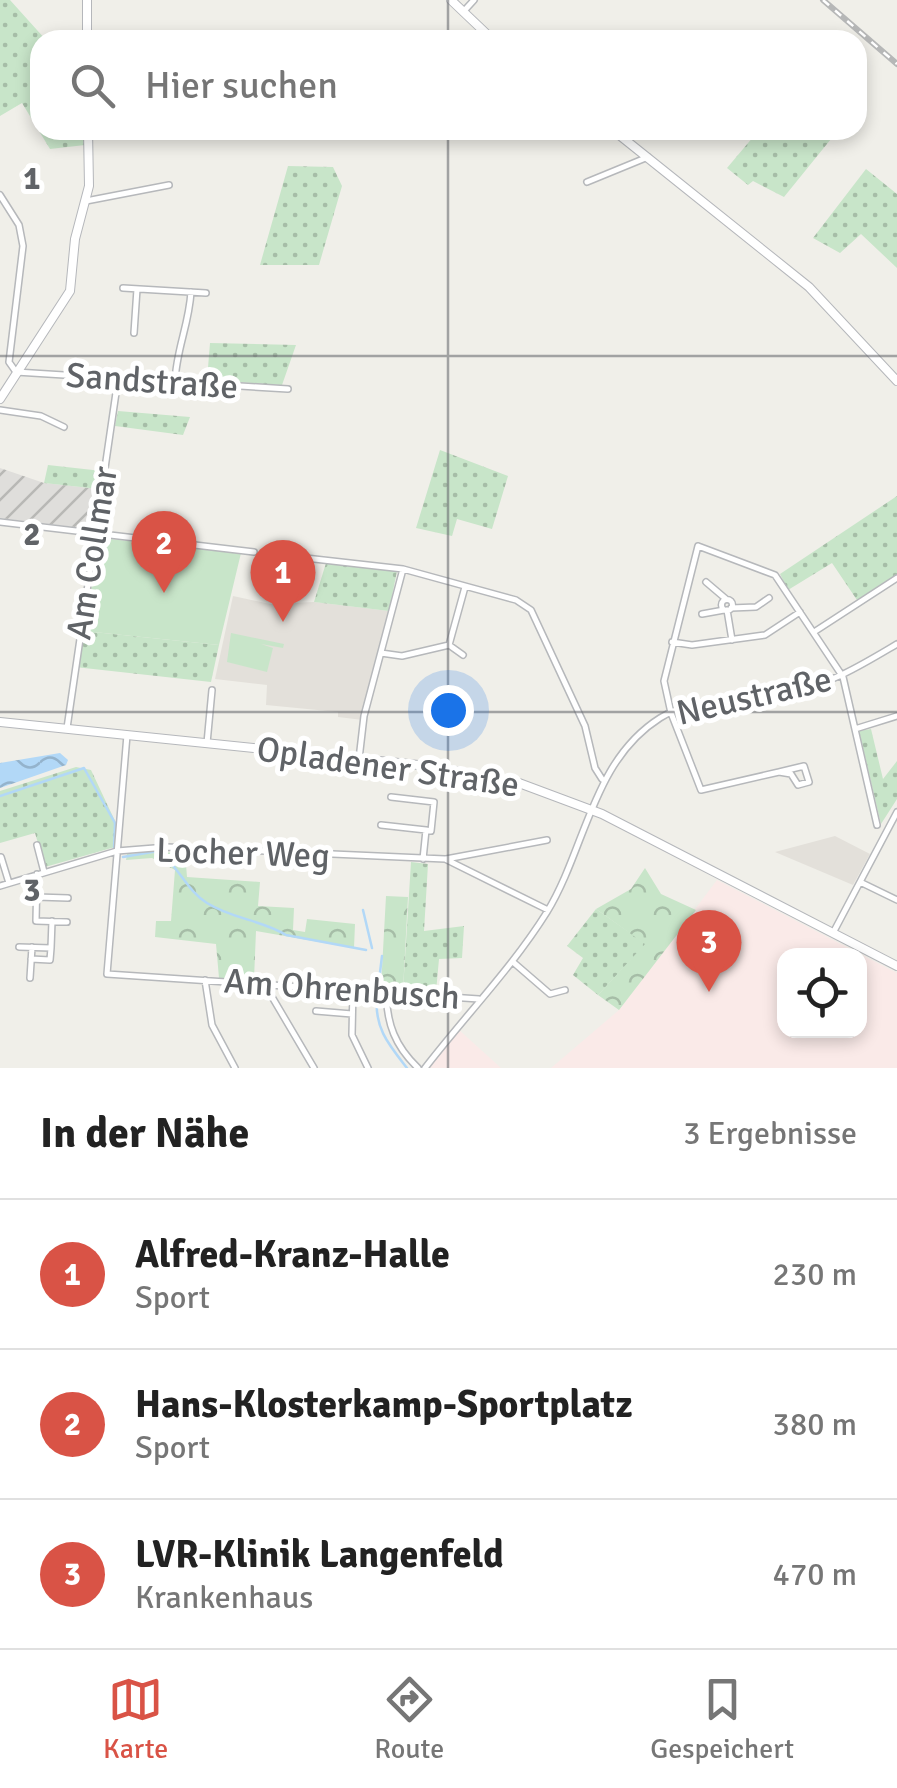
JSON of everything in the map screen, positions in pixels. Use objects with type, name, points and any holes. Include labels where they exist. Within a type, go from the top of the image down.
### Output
[{"type":"main road","points":[[87,30],[88,0]]},
{"type":"main road","points":[[450,0],[485,30]]},
{"type":"main road","points":[[0,399],[70,291],[75,239],[86,201],[88,140]]},
{"type":"main road","points":[[626,140],[808,287],[897,382]]},
{"type":"main road","name":"Opladener Straße","points":[[0,722],[493,777],[590,809],[897,966]]},
{"type":"street","points":[[464,12],[474,0]]},
{"type":"street","points":[[587,182],[648,158]]},
{"type":"street","points":[[86,201],[169,185]]},
{"type":"street","points":[[0,194],[18,225],[23,246],[9,362],[16,372]]},
{"type":"street","points":[[123,288],[206,293]]},
{"type":"street","points":[[134,332],[137,289]]},
{"type":"street","points":[[175,382],[177,351],[188,331],[191,292]]},
{"type":"street","name":"Sandstraße","points":[[16,372],[288,389]]},
{"type":"street","name":"Am Collmar","points":[[67,728],[73,666],[118,379]]},
{"type":"street","points":[[0,410],[41,416],[64,427]]},
{"type":"street","points":[[0,522],[254,552]]},
{"type":"street","points":[[780,772],[791,774],[798,785],[809,782],[804,766],[701,790],[671,713],[664,680],[698,546],[775,575],[843,676],[878,824]]},
{"type":"street","points":[[279,555],[403,569],[516,600],[531,610],[585,726],[595,768],[602,779]]},
{"type":"street","points":[[358,759],[403,569]]},
{"type":"street","points":[[814,632],[897,578]]},
{"type":"street","points":[[706,582],[726,599],[721,604],[727,609],[732,640]]},
{"type":"street","points":[[449,644],[465,587]]},
{"type":"street","points":[[702,614],[756,607],[769,598]]},
{"type":"street","points":[[671,642],[692,646],[765,635],[800,612]]},
{"type":"street","points":[[381,653],[402,656],[449,644],[463,654]]},
{"type":"street","name":"Neustraße","points":[[422,1068],[512,962],[548,910],[581,845],[602,779],[650,726],[671,713],[794,691],[843,676],[897,644]]},
{"type":"street","points":[[206,742],[212,690]]},
{"type":"street","points":[[855,729],[897,716]]},
{"type":"street","points":[[117,850],[127,735]]},
{"type":"street","points":[[381,825],[431,830],[434,802],[391,797]]},
{"type":"street","points":[[832,934],[897,812]]},
{"type":"street","points":[[424,859],[426,830]]},
{"type":"street","name":"Locher Weg","points":[[0,886],[117,850],[167,847],[445,859],[546,840]]},
{"type":"street","points":[[36,845],[41,873],[36,921],[67,922]]},
{"type":"street","name":"Am Ohrenbusch","points":[[117,850],[107,974],[479,999]]},
{"type":"street","points":[[1,857],[9,883]]},
{"type":"street","name":"Locher Weg","points":[[445,859],[548,910]]},
{"type":"street","points":[[860,882],[897,900]]},
{"type":"street","points":[[37,897],[68,898]]},
{"type":"street","points":[[32,959],[50,960],[52,922]]},
{"type":"street","points":[[19,946],[51,948]]},
{"type":"street","points":[[30,978],[32,948]]},
{"type":"street","points":[[512,962],[550,994],[565,990]]},
{"type":"street","name":"Am Ohrenbusch","points":[[206,980],[212,1025],[236,1068]]},
{"type":"street","points":[[265,985],[314,1068]]},
{"type":"street","points":[[353,989],[356,1051],[368,1068]]},
{"type":"street","points":[[386,993],[389,1028],[404,1055],[422,1068]]},
{"type":"street","points":[[316,1011],[352,1014]]},
{"type":"shaded area","points":[[0,468],[44,483],[99,489],[92,529],[0,518]]},
{"type":"shaded area","points":[[233,596],[270,604],[314,602],[389,611],[363,720],[338,717],[338,712],[266,705],[267,685],[215,679]]},
{"type":"shaded area","points":[[835,836],[870,854],[853,885],[775,852]]},
{"type":"shaded area","points":[[717,880],[849,948],[777,948],[777,1038],[867,1038],[867,958],[897,973],[897,1068],[551,1068],[619,1010]]},
{"type":"shaded area","points":[[458,1029],[501,1068],[430,1068]]},
{"type":"green space","points":[[0,0],[10,0],[37,30],[30,30],[30,116],[22,103],[0,116]]},
{"type":"green space","points":[[45,140],[85,140],[85,145],[50,149]]},
{"type":"green space","points":[[751,140],[830,140],[784,197],[753,181],[748,185],[727,168]]},
{"type":"green space","points":[[288,166],[333,167],[342,186],[319,265],[260,265]]},
{"type":"green space","points":[[866,169],[897,194],[897,268],[861,234],[840,253],[813,238]]},
{"type":"green space","points":[[210,343],[296,345],[282,385],[207,380]]},
{"type":"green space","points":[[118,411],[190,417],[183,435],[115,426]]},
{"type":"green space","points":[[440,450],[508,476],[492,529],[457,519],[452,536],[416,528]]},
{"type":"green space","points":[[48,465],[102,471],[99,489],[44,483]]},
{"type":"green space","points":[[897,496],[897,574],[857,600],[832,563],[788,590],[780,574]]},
{"type":"green space","points":[[100,538],[241,553],[219,645],[84,631]]},
{"type":"green space","points":[[326,563],[397,571],[389,611],[314,602]]},
{"type":"green space","points":[[84,631],[219,645],[211,682],[75,667]]},
{"type":"green space","points":[[231,633],[284,644],[283,648],[261,644],[273,648],[267,672],[227,662]]},
{"type":"green space","points":[[871,729],[883,779],[897,761],[897,799],[881,824],[859,731]]},
{"type":"green space","points":[[76,767],[91,770],[116,823],[115,847],[45,867],[35,833],[0,843],[0,791]]},
{"type":"green space","points":[[185,852],[187,877],[260,882],[258,906],[294,908],[293,930],[305,932],[307,919],[355,924],[354,948],[256,931],[254,979],[219,978],[216,944],[155,937],[156,921],[171,921],[175,870],[152,858],[126,860],[127,854]]},
{"type":"green space","points":[[411,862],[428,864],[424,931],[464,926],[462,958],[439,959],[436,992],[403,990]]},
{"type":"green space","points":[[645,868],[661,894],[696,910],[619,1010],[598,995],[645,944],[596,909],[631,889]]},
{"type":"green space","points":[[386,896],[408,897],[403,990],[381,987]]},
{"type":"green space","points":[[596,909],[646,944],[598,995],[573,975],[583,958],[567,946]]},
{"type":"water","points":[[60,753],[68,760],[66,765],[0,788],[0,763]]},
{"type":"waterway","points":[[0,796],[84,768],[115,823],[114,849]]},
{"type":"waterway","points":[[123,857],[158,851],[194,892],[217,908],[286,935],[366,950]]},
{"type":"waterway","points":[[363,910],[372,948]]},
{"type":"waterway","points":[[378,989],[382,956]]},
{"type":"waterway","points":[[377,997],[380,1027],[407,1068]]},
{"type":"railway","points":[[823,0],[858,30]]},
{"type":"railway","points":[[867,38],[897,64]]},
{"type":"place","name":"Hans-Klosterkamp-Sportplatz","points":[[164,593]]},
{"type":"place","name":"Alfred-Kranz-Halle","points":[[283,622]]},
{"type":"place","name":"LVR-Klinik Langenfeld","points":[[709,992]]}]
